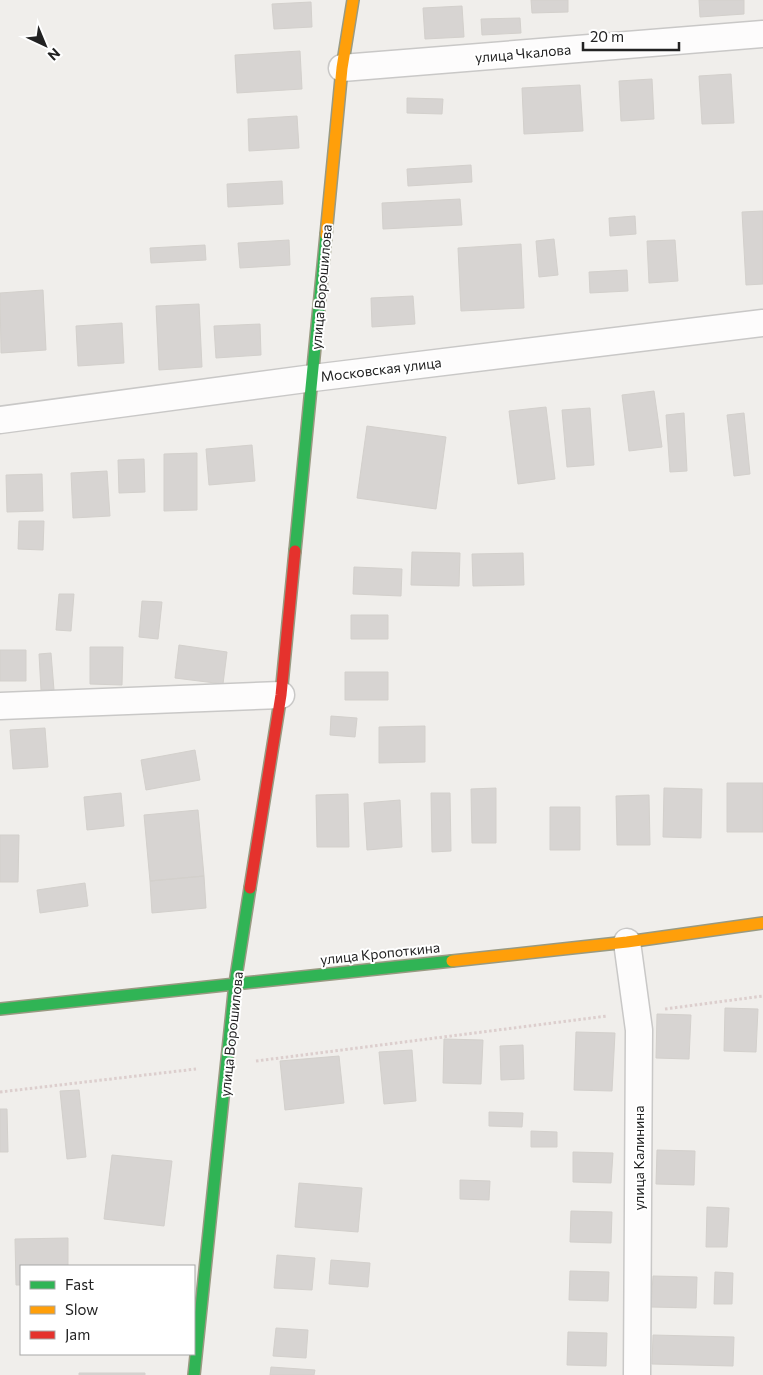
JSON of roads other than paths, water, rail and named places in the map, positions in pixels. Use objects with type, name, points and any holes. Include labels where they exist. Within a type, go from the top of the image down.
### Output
[{"type":"street","name":"улица Ворошилова","points":[[194,1375],[236,984],[281,695],[342,68],[353,0]]},
{"type":"street","name":"улица Чкалова","points":[[342,68],[763,34]]},
{"type":"street","name":"Московская улица","points":[[0,420],[313,378],[763,323]]},
{"type":"street","points":[[0,706],[281,695]]},
{"type":"street","name":"улица Кропоткина","points":[[0,1009],[627,942],[763,923]]},
{"type":"street","name":"улица Калинина","points":[[627,942],[639,1030],[637,1375]]}]
